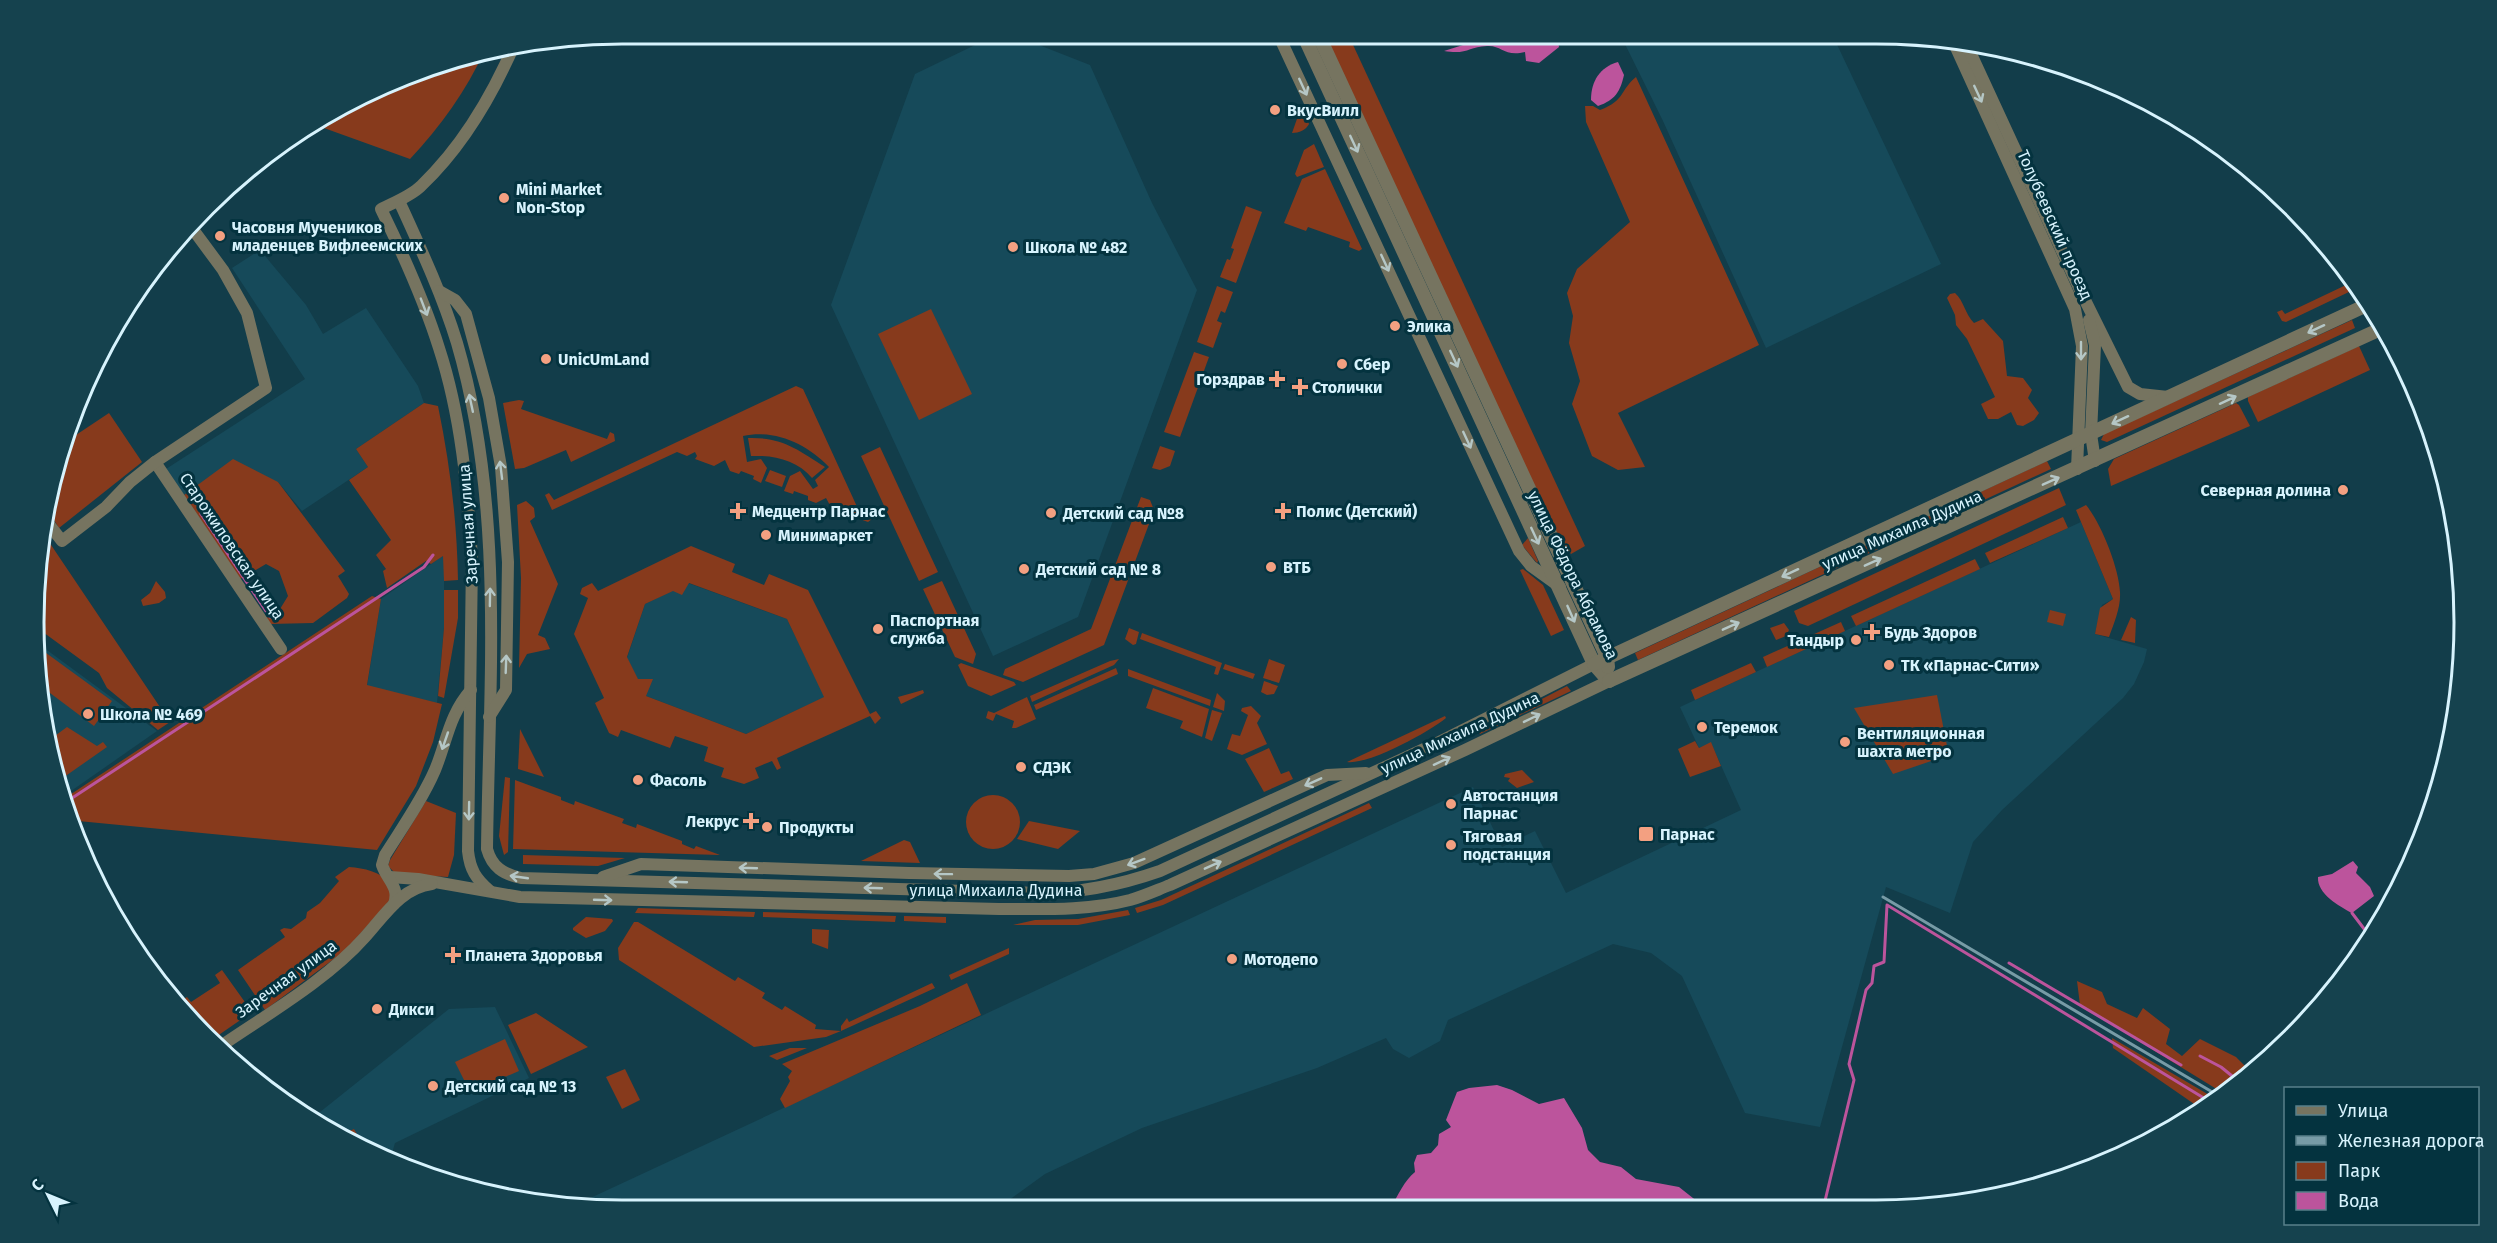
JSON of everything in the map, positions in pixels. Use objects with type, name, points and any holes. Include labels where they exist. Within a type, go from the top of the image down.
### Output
[{"type":"street","points":[[1283,44],[1519,550],[1531,566],[1560,587]]},
{"type":"street","name":"улица Фёдора Абрамова","points":[[1308,44],[1594,664],[1609,681]]},
{"type":"street","name":"улица Фёдора Абрамова","points":[[1323,44],[1607,657],[1609,681]]},
{"type":"street","name":"Толубеевский проезд","points":[[1957,49],[2075,309],[2081,330],[2082,346],[2077,469]]},
{"type":"street","name":"Толубеевский проезд","points":[[1970,52],[2080,290],[2128,387],[2140,394],[2170,397]]},
{"type":"street","points":[[399,201],[420,187],[449,153],[479,112],[503,72],[510,55]]},
{"type":"street","name":"Заречная улица","points":[[489,860],[487,849],[490,560],[483,480],[476,429],[457,345],[439,291],[399,201],[381,209],[411,274],[440,350],[458,431],[464,473],[472,560],[468,851],[469,864],[474,875],[491,892]]},
{"type":"street","points":[[51,528],[62,541],[106,507],[130,482],[155,462],[266,388],[247,313],[223,270],[195,232]]},
{"type":"street","name":"Толубеевский проезд","points":[[2080,290],[2095,345],[2091,434],[2095,461]]},
{"type":"street","points":[[439,291],[455,300],[466,314],[489,398],[501,466],[508,562],[506,690],[489,718]]},
{"type":"street","name":"улица Михаила Дудина","points":[[489,860],[508,875],[520,878],[1064,893],[1127,883],[1160,871],[1437,742],[1607,657],[2361,308]]},
{"type":"street","name":"улица Михаила Дудина","points":[[390,877],[520,897],[628,901],[1057,909],[1105,905],[1140,896],[1283,834],[1609,681],[2375,332]]},
{"type":"street","name":"Старожиловская улица","points":[[155,462],[281,649]]},
{"type":"street","points":[[394,904],[397,896],[390,877],[382,865],[385,855],[425,790],[458,705],[471,690]]},
{"type":"street","points":[[596,879],[641,864],[909,873],[1069,876],[1094,874],[1155,855],[1327,775],[1370,773]]},
{"type":"street","points":[[1275,817],[1283,834]]},
{"type":"street","name":"Заречная улица","points":[[226,1042],[340,963],[405,894],[419,886],[439,883]]},
{"type":"shaded area","name":"Школа № 482","points":[[977,44],[1036,44],[1090,65],[1152,203],[1197,290],[1078,617],[993,656],[831,305],[915,74]]},
{"type":"shaded area","points":[[1625,44],[1837,44],[1941,264],[1766,348],[1663,121]]},
{"type":"shaded area","points":[[260,250],[306,305],[323,334],[366,308],[418,386],[424,403],[356,449],[368,467],[302,511],[278,482],[184,495],[166,469],[305,379],[232,268]]},
{"type":"shaded area","points":[[2081,522],[2113,599],[2102,605],[2095,634],[2147,649],[2134,684],[2123,698],[2002,810],[1973,842],[1950,913],[1886,887],[1820,1127],[1745,1113],[1682,976],[1651,953],[1613,944],[1448,1020],[1440,1041],[1409,1058],[1393,1049],[1386,1038],[1317,1068],[1142,1128],[1045,1174],[1009,1200],[590,1198],[1473,787],[1502,847],[1535,831],[1566,893],[1741,810],[1711,743],[1699,748],[1680,707]]},
{"type":"shaded area","points":[[444,555],[444,628],[437,703],[367,686],[381,599]]},
{"type":"shaded area","points":[[688,583],[787,619],[825,697],[746,734],[646,696],[627,658],[645,604]]},
{"type":"shaded area","name":"Школа № 469","points":[[45,648],[157,731],[69,792],[48,697]]},
{"type":"shaded area","name":"Детский сад № 13","points":[[495,1007],[529,1078],[395,1143],[392,1152],[318,1113],[449,1009]]},
{"type":"green space","points":[[1329,44],[1353,44],[1585,546],[1571,554],[1557,536]]},
{"type":"green space","points":[[479,61],[452,108],[410,159],[322,127],[400,87]]},
{"type":"green space","points":[[1636,77],[1759,345],[1618,413],[1645,467],[1618,470],[1592,456],[1572,404],[1580,381],[1569,343],[1573,316],[1567,293],[1577,269],[1630,222],[1586,122],[1585,106],[1593,106],[1600,110],[1614,103]]},
{"type":"green space","points":[[1305,113],[1308,126],[1302,131],[1292,133],[1298,116]]},
{"type":"green space","points":[[1314,144],[1324,167],[1297,177],[1295,174],[1304,150]]},
{"type":"green space","points":[[1325,169],[1362,249],[1359,251],[1349,247],[1350,242],[1308,227],[1306,231],[1284,223],[1302,179]]},
{"type":"green space","points":[[1246,206],[1262,212],[1236,283],[1220,277],[1227,259],[1230,260],[1234,249],[1231,248]]},
{"type":"green space","points":[[2345,285],[2350,292],[2286,322],[2282,321],[2277,312],[2282,310],[2285,314]]},
{"type":"green space","points":[[1217,286],[1233,292],[1225,313],[1221,311],[1217,321],[1222,323],[1213,348],[1197,342]]},
{"type":"green space","points":[[1955,293],[1974,323],[1983,319],[2003,341],[2007,376],[2023,378],[2032,390],[2028,398],[2039,413],[2034,420],[2023,426],[2017,425],[2011,412],[1998,419],[1988,419],[1981,404],[1995,397],[1967,339],[1956,325],[1955,315],[1947,298],[1950,294]]},
{"type":"green space","points":[[931,309],[972,394],[919,420],[878,334]]},
{"type":"green space","points":[[2352,320],[2355,328],[2107,442],[2101,440],[2104,434]]},
{"type":"green space","points":[[2359,346],[2370,370],[2258,422],[2248,397]]},
{"type":"green space","points":[[1194,352],[1209,357],[1180,437],[1164,432]]},
{"type":"green space","points":[[796,386],[803,389],[859,511],[865,508],[872,519],[868,522],[832,509],[826,498],[816,503],[808,500],[808,496],[794,491],[793,494],[784,491],[790,476],[800,471],[813,489],[818,486],[815,480],[829,467],[811,451],[790,440],[755,434],[743,436],[747,462],[761,459],[767,468],[761,483],[753,479],[754,476],[741,471],[739,474],[730,471],[725,460],[714,466],[695,459],[697,456],[695,452],[687,456],[677,452],[552,510],[545,495],[549,493],[554,500]]},
{"type":"green space","points":[[524,401],[521,409],[607,439],[610,432],[614,434],[615,441],[571,462],[566,450],[524,468],[515,469],[503,403]]},
{"type":"green space","points":[[424,403],[438,406],[454,514],[458,580],[444,581],[443,556],[431,564],[426,561],[387,588],[383,571],[386,569],[376,555],[391,540],[349,480],[368,467],[356,449]]},
{"type":"green space","points":[[2236,403],[2250,426],[2111,486],[2108,469],[2114,459]]},
{"type":"green space","points":[[109,413],[142,462],[59,528],[53,519],[63,472],[74,436]]},
{"type":"green space","points":[[748,438],[760,438],[789,445],[825,467],[812,478],[799,467],[784,460],[768,456],[751,456]]},
{"type":"green space","points":[[1160,446],[1175,451],[1170,466],[1160,470],[1152,468]]},
{"type":"green space","points":[[880,447],[938,572],[919,581],[861,456]]},
{"type":"green space","points":[[233,459],[278,482],[345,571],[338,576],[349,594],[347,598],[313,623],[270,624],[266,618],[280,609],[288,596],[279,571],[266,564],[240,579],[184,495]]},
{"type":"green space","points":[[2047,461],[2051,469],[1638,660],[1635,653]]},
{"type":"green space","points":[[770,470],[786,476],[782,487],[765,481]]},
{"type":"green space","points":[[2059,488],[2066,505],[1808,626],[1799,623],[1794,611]]},
{"type":"green space","points":[[1141,497],[1150,500],[1154,510],[1153,513],[1148,512],[1144,522],[1149,524],[1104,645],[1023,682],[1003,675],[1005,669],[1091,629]]},
{"type":"green space","points":[[526,501],[534,508],[535,517],[530,521],[558,584],[538,635],[545,638],[550,649],[527,654],[519,668],[521,578],[517,505]]},
{"type":"green space","points":[[2086,505],[2103,534],[2119,582],[2117,615],[2109,637],[2095,634],[2100,608],[2113,599],[2076,510]]},
{"type":"green space","points":[[2063,517],[2068,528],[1990,563],[1985,553]]},
{"type":"green space","points":[[1528,538],[1538,561],[1537,563],[1522,545]]},
{"type":"green space","points":[[49,542],[170,722],[158,730],[107,688],[99,673],[44,633]]},
{"type":"green space","points":[[691,546],[735,564],[732,572],[764,585],[769,574],[808,590],[870,714],[876,711],[881,718],[875,724],[870,716],[777,758],[781,768],[777,770],[772,761],[755,768],[759,778],[744,784],[721,777],[724,768],[704,761],[708,747],[675,736],[670,748],[621,730],[618,737],[609,733],[595,703],[604,698],[574,634],[588,598],[580,594],[582,588],[592,583],[598,591]],"holes":[[[689,583],[787,619],[824,697],[746,734],[646,696],[653,679],[638,679],[627,657],[645,604],[673,591],[682,595]]]},
{"type":"green space","points":[[1975,559],[1980,569],[1856,626],[1851,616]]},
{"type":"green space","points":[[1523,569],[1543,585],[1564,630],[1551,636],[1520,570]]},
{"type":"green space","points":[[156,581],[165,592],[166,598],[159,603],[143,606],[141,600],[150,593]]},
{"type":"green space","points":[[942,581],[976,654],[973,664],[955,657],[923,589]]},
{"type":"green space","points":[[444,590],[458,590],[458,618],[444,698],[438,696],[444,628]]},
{"type":"green space","points":[[372,596],[381,599],[367,685],[442,704],[433,742],[416,786],[377,850],[79,821],[70,795]]},
{"type":"green space","points":[[2050,610],[2066,614],[2063,626],[2047,622]]},
{"type":"green space","points":[[2131,617],[2136,620],[2135,643],[2121,640]]},
{"type":"green space","points":[[1841,622],[1845,631],[1767,667],[1763,657]]},
{"type":"green space","points":[[1784,623],[1789,630],[1786,636],[1776,640],[1770,628]]},
{"type":"green space","points":[[1129,628],[1139,632],[1136,644],[1133,645],[1125,639]]},
{"type":"green space","points":[[1142,633],[1222,663],[1218,675],[1214,674],[1216,667],[1140,639]]},
{"type":"green space","points":[[45,652],[112,701],[94,726],[48,691]]},
{"type":"green space","points":[[1119,659],[1114,665],[1032,702],[1030,696]]},
{"type":"green space","points":[[1269,659],[1285,665],[1279,683],[1263,678]]},
{"type":"green space","points":[[961,663],[1014,682],[1016,685],[991,696],[968,686],[958,665]]},
{"type":"green space","points":[[1751,663],[1756,672],[1695,700],[1691,690]]},
{"type":"green space","points":[[1225,664],[1255,674],[1253,679],[1223,669]]},
{"type":"green space","points":[[1116,668],[1118,674],[1036,710],[1034,705]]},
{"type":"green space","points":[[1128,669],[1211,700],[1210,706],[1128,676]]},
{"type":"green space","points":[[1264,681],[1278,686],[1274,694],[1267,695],[1261,692]]},
{"type":"green space","points":[[1567,686],[1571,691],[1480,734],[1478,732]]},
{"type":"green space","points":[[1153,688],[1209,709],[1202,737],[1180,728],[1183,721],[1146,708]]},
{"type":"green space","points":[[923,690],[924,693],[901,704],[898,697]]},
{"type":"green space","points":[[1217,693],[1225,701],[1224,711],[1213,707]]},
{"type":"green space","points":[[1937,695],[1948,751],[1946,756],[1893,774],[1854,708]]},
{"type":"green space","points":[[1027,697],[1036,719],[1012,728],[1014,721],[996,714],[993,721],[986,718],[988,711],[994,713]]},
{"type":"green space","points":[[1251,706],[1261,716],[1257,723],[1267,744],[1242,755],[1227,749],[1232,734],[1240,736],[1248,715],[1241,711],[1242,708]]},
{"type":"green space","points":[[1212,710],[1222,713],[1212,741],[1205,738]]},
{"type":"green space","points":[[1445,716],[1446,718],[1438,724],[1384,753],[1357,762],[1347,762]]},
{"type":"green space","points":[[67,727],[97,746],[103,742],[107,747],[65,777],[55,736]]},
{"type":"green space","points":[[520,729],[544,777],[518,769]]},
{"type":"green space","points":[[1695,741],[1699,748],[1711,742],[1721,766],[1690,777],[1678,749]]},
{"type":"green space","points":[[1269,748],[1281,774],[1289,771],[1293,779],[1264,792],[1245,759]]},
{"type":"green space","points":[[1522,770],[1534,782],[1517,788],[1508,781],[1510,778],[1504,777],[1505,774]]},
{"type":"green space","points":[[505,777],[510,778],[508,852],[504,855],[499,836]]},
{"type":"green space","points":[[515,780],[561,797],[561,800],[574,805],[575,801],[624,819],[622,823],[636,828],[637,824],[682,841],[682,844],[694,849],[696,846],[720,855],[513,849]]},
{"type":"green space","points":[[993,795],[1003,797],[1012,803],[1018,812],[1020,822],[1018,832],[1012,841],[1003,847],[993,849],[983,847],[974,841],[968,832],[966,822],[968,812],[974,803],[983,797]]},
{"type":"green space","points":[[426,801],[456,813],[454,855],[448,877],[396,874],[388,866]]},
{"type":"green space","points":[[1369,803],[1372,808],[1163,905],[1137,913],[1135,908],[1161,900]]},
{"type":"green space","points":[[1029,821],[1080,831],[1058,849],[1017,839]]},
{"type":"green space","points":[[904,840],[910,842],[920,863],[861,861]]},
{"type":"green space","points":[[523,855],[625,858],[598,866],[523,864]]},
{"type":"green space","points":[[349,867],[372,871],[391,883],[390,900],[346,950],[265,1010],[238,970],[285,937],[280,930],[291,929],[306,918],[307,912],[320,903],[339,881],[335,877]]},
{"type":"green space","points":[[638,908],[755,912],[754,917],[635,913]]},
{"type":"green space","points":[[1128,910],[1130,915],[1078,925],[1013,925],[1035,920],[1078,919]]},
{"type":"green space","points":[[763,912],[896,916],[895,922],[763,917]]},
{"type":"green space","points":[[904,916],[946,917],[946,923],[904,921]]},
{"type":"green space","points":[[586,917],[612,919],[613,921],[605,931],[586,938],[573,928]]},
{"type":"green space","points":[[634,922],[638,922],[735,981],[738,977],[765,993],[762,998],[782,1010],[785,1006],[816,1025],[815,1029],[841,1031],[826,1037],[754,1047],[619,960],[618,948]]},
{"type":"green space","points":[[812,929],[829,930],[828,949],[812,943]]},
{"type":"green space","points":[[1009,948],[1009,954],[951,980],[949,975]]},
{"type":"green space","points":[[222,970],[252,1012],[218,1035],[184,999],[187,997],[191,1002],[220,983],[215,975]]},
{"type":"green space","points":[[2077,981],[2102,992],[2107,1004],[2137,1018],[2143,1008],[2170,1029],[2166,1044],[2182,1056],[2200,1039],[2236,1057],[2245,1066],[2216,1088],[2080,1005]]},
{"type":"green space","points":[[932,983],[935,988],[841,1031],[841,1026],[847,1018],[849,1022]]},
{"type":"green space","points":[[967,983],[981,1015],[785,1108],[780,1099],[790,1081],[788,1077],[792,1071],[782,1064],[920,1006]]},
{"type":"green space","points":[[536,1013],[588,1047],[531,1074],[508,1025]]},
{"type":"green space","points":[[2112,1038],[2208,1094],[2194,1104],[2113,1048]]},
{"type":"green space","points":[[505,1039],[519,1071],[470,1092],[455,1062]]},
{"type":"green space","points":[[790,1048],[807,1048],[777,1060],[769,1056]]},
{"type":"green space","points":[[625,1069],[640,1100],[622,1109],[606,1077]]},
{"type":"water","points":[[1466,44],[1558,44],[1559,47],[1539,63],[1526,61],[1525,52],[1512,53],[1492,46],[1458,52],[1444,51]]},
{"type":"water","points":[[1618,62],[1624,75],[1621,86],[1613,98],[1598,106],[1591,100],[1595,81],[1606,67]]},
{"type":"water","points":[[2353,861],[2358,867],[2356,873],[2370,887],[2374,896],[2352,913],[2325,894],[2318,877],[2332,874]]},
{"type":"water","points":[[1497,1085],[1539,1104],[1564,1098],[1582,1128],[1588,1150],[1600,1162],[1621,1167],[1636,1179],[1679,1187],[1695,1200],[1395,1200],[1415,1172],[1414,1163],[1417,1155],[1431,1153],[1438,1145],[1439,1134],[1451,1127],[1446,1120],[1457,1092],[1469,1088]]},
{"type":"waterway","points":[[201,514],[270,617]]},
{"type":"waterway","points":[[71,798],[424,567],[433,555]]},
{"type":"waterway","points":[[1825,1200],[1854,1080],[1849,1064],[1866,990],[1872,983],[1874,966],[1884,962],[1887,905],[2203,1098]]},
{"type":"waterway","points":[[2352,913],[2364,929]]},
{"type":"waterway","points":[[2009,963],[2181,1065]]},
{"type":"waterway","points":[[2200,1056],[2232,1076]]},
{"type":"railway","points":[[1883,897],[2211,1091]]},
{"type":"place","name":"ВкусВилл","points":[[1275,110]]},
{"type":"place","name":"Mini Market Non-Stop","points":[[504,198]]},
{"type":"place","name":"Часовня Мучеников младенцев Вифлеемских","points":[[220,236]]},
{"type":"place","name":"Школа № 482","points":[[1013,247]]},
{"type":"place","name":"Элика","points":[[1395,326]]},
{"type":"place","name":"UnicUmLand","points":[[546,359]]},
{"type":"place","name":"Сбер","points":[[1342,364]]},
{"type":"place","name":"Горздрав","points":[[1277,379]]},
{"type":"place","name":"Столички","points":[[1300,387]]},
{"type":"place","name":"Северная долина","points":[[2343,490]]},
{"type":"place","name":"Медцентр Парнас","points":[[738,511]]},
{"type":"place","name":"Полис (Детский)","points":[[1283,511]]},
{"type":"place","name":"Детский сад №8","points":[[1051,513]]},
{"type":"place","name":"Минимаркет","points":[[766,535]]},
{"type":"place","name":"ВТБ","points":[[1271,567]]},
{"type":"place","name":"Детский сад № 8","points":[[1024,569]]},
{"type":"place","name":"Паспортная служба","points":[[878,629]]},
{"type":"place","name":"Будь Здоров","points":[[1872,632]]},
{"type":"place","name":"Тандыр","points":[[1856,640]]},
{"type":"place","name":"ТК «Парнас-Сити»","points":[[1889,665]]},
{"type":"place","name":"Школа № 469","points":[[88,714]]},
{"type":"place","name":"Теремок","points":[[1702,727]]},
{"type":"place","name":"Вентиляционная шахта метро","points":[[1845,742]]},
{"type":"place","name":"СДЭК","points":[[1021,767]]},
{"type":"place","name":"Фасоль","points":[[638,780]]},
{"type":"place","name":"Автостанция Парнас","points":[[1451,804]]},
{"type":"place","name":"Лекрус","points":[[751,821]]},
{"type":"place","name":"Продукты","points":[[767,827]]},
{"type":"place","name":"Парнас","points":[[1646,834]]},
{"type":"place","name":"Тяговая подстанция","points":[[1451,845]]},
{"type":"place","name":"Планета Здоровья","points":[[453,955]]},
{"type":"place","name":"Мотодепо","points":[[1232,959]]},
{"type":"place","name":"Дикси","points":[[377,1009]]},
{"type":"place","name":"Детский сад № 13","points":[[433,1086]]}]
